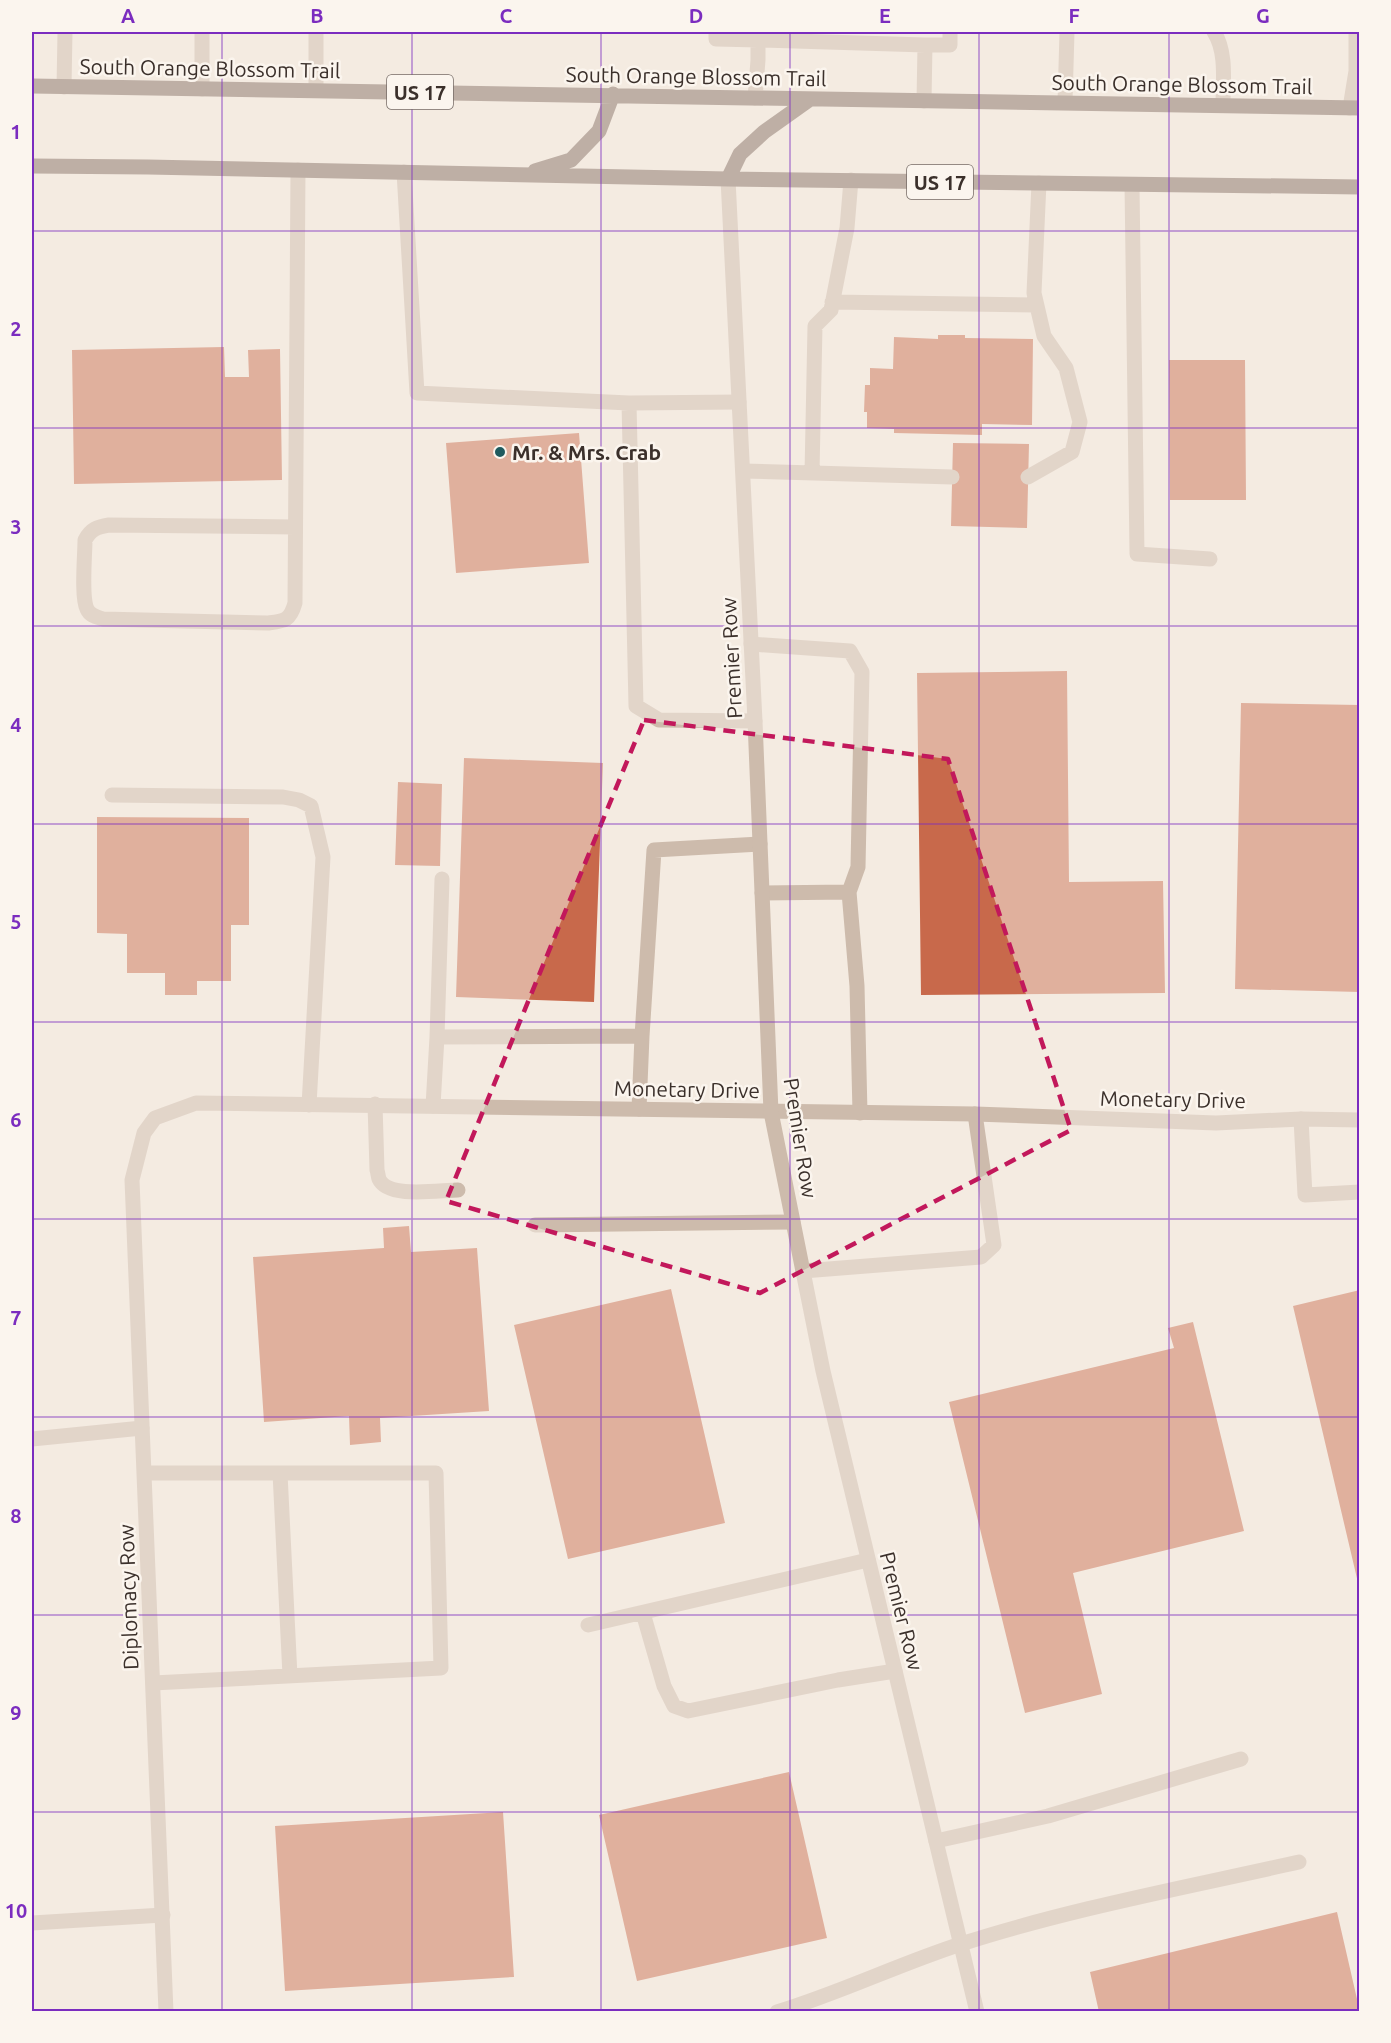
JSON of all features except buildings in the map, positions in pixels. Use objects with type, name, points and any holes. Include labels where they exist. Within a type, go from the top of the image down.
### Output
[{"type":"main road","name":"South Orange Blossom Trail","points":[[32,86],[1355,108]]},
{"type":"main road","points":[[521,175],[571,160],[599,131],[613,94]]},
{"type":"main road","points":[[728,179],[740,154],[764,132],[809,100]]},
{"type":"main road","name":"US 17","points":[[32,166],[728,179],[1359,187]]},
{"type":"street","points":[[64,32],[64,87]]},
{"type":"street","points":[[202,32],[202,89]]},
{"type":"street","points":[[316,32],[316,90]]},
{"type":"street","points":[[716,32],[716,39],[807,37],[902,40],[925,45],[950,45],[950,32]]},
{"type":"street","points":[[1065,102],[1067,32]]},
{"type":"street","points":[[1214,32],[1218,39],[1223,69],[1222,105]]},
{"type":"street","points":[[1355,108],[1356,32]]},
{"type":"street","points":[[755,98],[758,60],[763,37]]},
{"type":"street","points":[[924,101],[925,45]]},
{"type":"street","points":[[295,527],[99,526],[90,531],[86,540],[84,598],[87,610],[103,619],[268,623],[283,621],[292,614],[295,603],[298,170]]},
{"type":"street","points":[[404,172],[417,393],[629,403],[739,402]]},
{"type":"street","name":"Premier Row","points":[[728,179],[755,721],[771,1112],[823,1371],[977,2012]]},
{"type":"street","points":[[812,473],[815,326],[831,310],[847,228],[851,180]]},
{"type":"street","points":[[1028,477],[1072,452],[1080,422],[1066,368],[1044,336],[1034,293],[1039,183]]},
{"type":"street","points":[[1132,185],[1137,554],[1210,559]]},
{"type":"street","points":[[832,303],[1036,304]]},
{"type":"street","points":[[629,403],[636,706],[660,720],[755,721]]},
{"type":"street","points":[[742,471],[952,477]]},
{"type":"street","points":[[751,644],[850,651],[862,672],[858,867],[849,892],[857,986],[860,1113]]},
{"type":"street","points":[[112,795],[282,797],[299,800],[311,806],[323,857],[309,1105]]},
{"type":"street","points":[[639,1109],[654,850],[760,844]]},
{"type":"street","points":[[433,1106],[442,879]]},
{"type":"street","points":[[762,892],[849,892]]},
{"type":"street","points":[[437,1037],[642,1036]]},
{"type":"street","name":"Monetary Drive","points":[[132,1180],[144,1133],[155,1118],[196,1103],[975,1114],[1216,1123],[1301,1119],[1359,1120]]},
{"type":"street","points":[[375,1104],[379,1180],[387,1188],[400,1192],[458,1190]]},
{"type":"street","points":[[803,1271],[981,1257],[994,1245],[975,1114]]},
{"type":"street","points":[[1301,1119],[1305,1195],[1359,1192]]},
{"type":"street","name":"Diplomacy Row","points":[[132,1180],[166,2012]]},
{"type":"street","points":[[535,1225],[793,1222]]},
{"type":"street","points":[[32,1439],[142,1428]]},
{"type":"street","points":[[145,1473],[436,1473],[441,1668],[153,1683]]},
{"type":"street","points":[[280,1473],[290,1676]]},
{"type":"street","points":[[588,1625],[868,1560]]},
{"type":"street","points":[[643,1613],[664,1686],[674,1706],[688,1711],[838,1680],[895,1671]]},
{"type":"street","points":[[936,1841],[1048,1816],[1241,1759]]},
{"type":"street","points":[[777,2012],[808,2003],[961,1944],[1073,1913],[1299,1862]]},
{"type":"street","points":[[32,1923],[163,1915]]},
{"type":"highlighted area","points":[[644,720],[948,759],[1071,1130],[760,1293],[446,1201]]},
{"type":"place","name":"Mr. & Mrs. Crab","points":[[500,452]]}]
